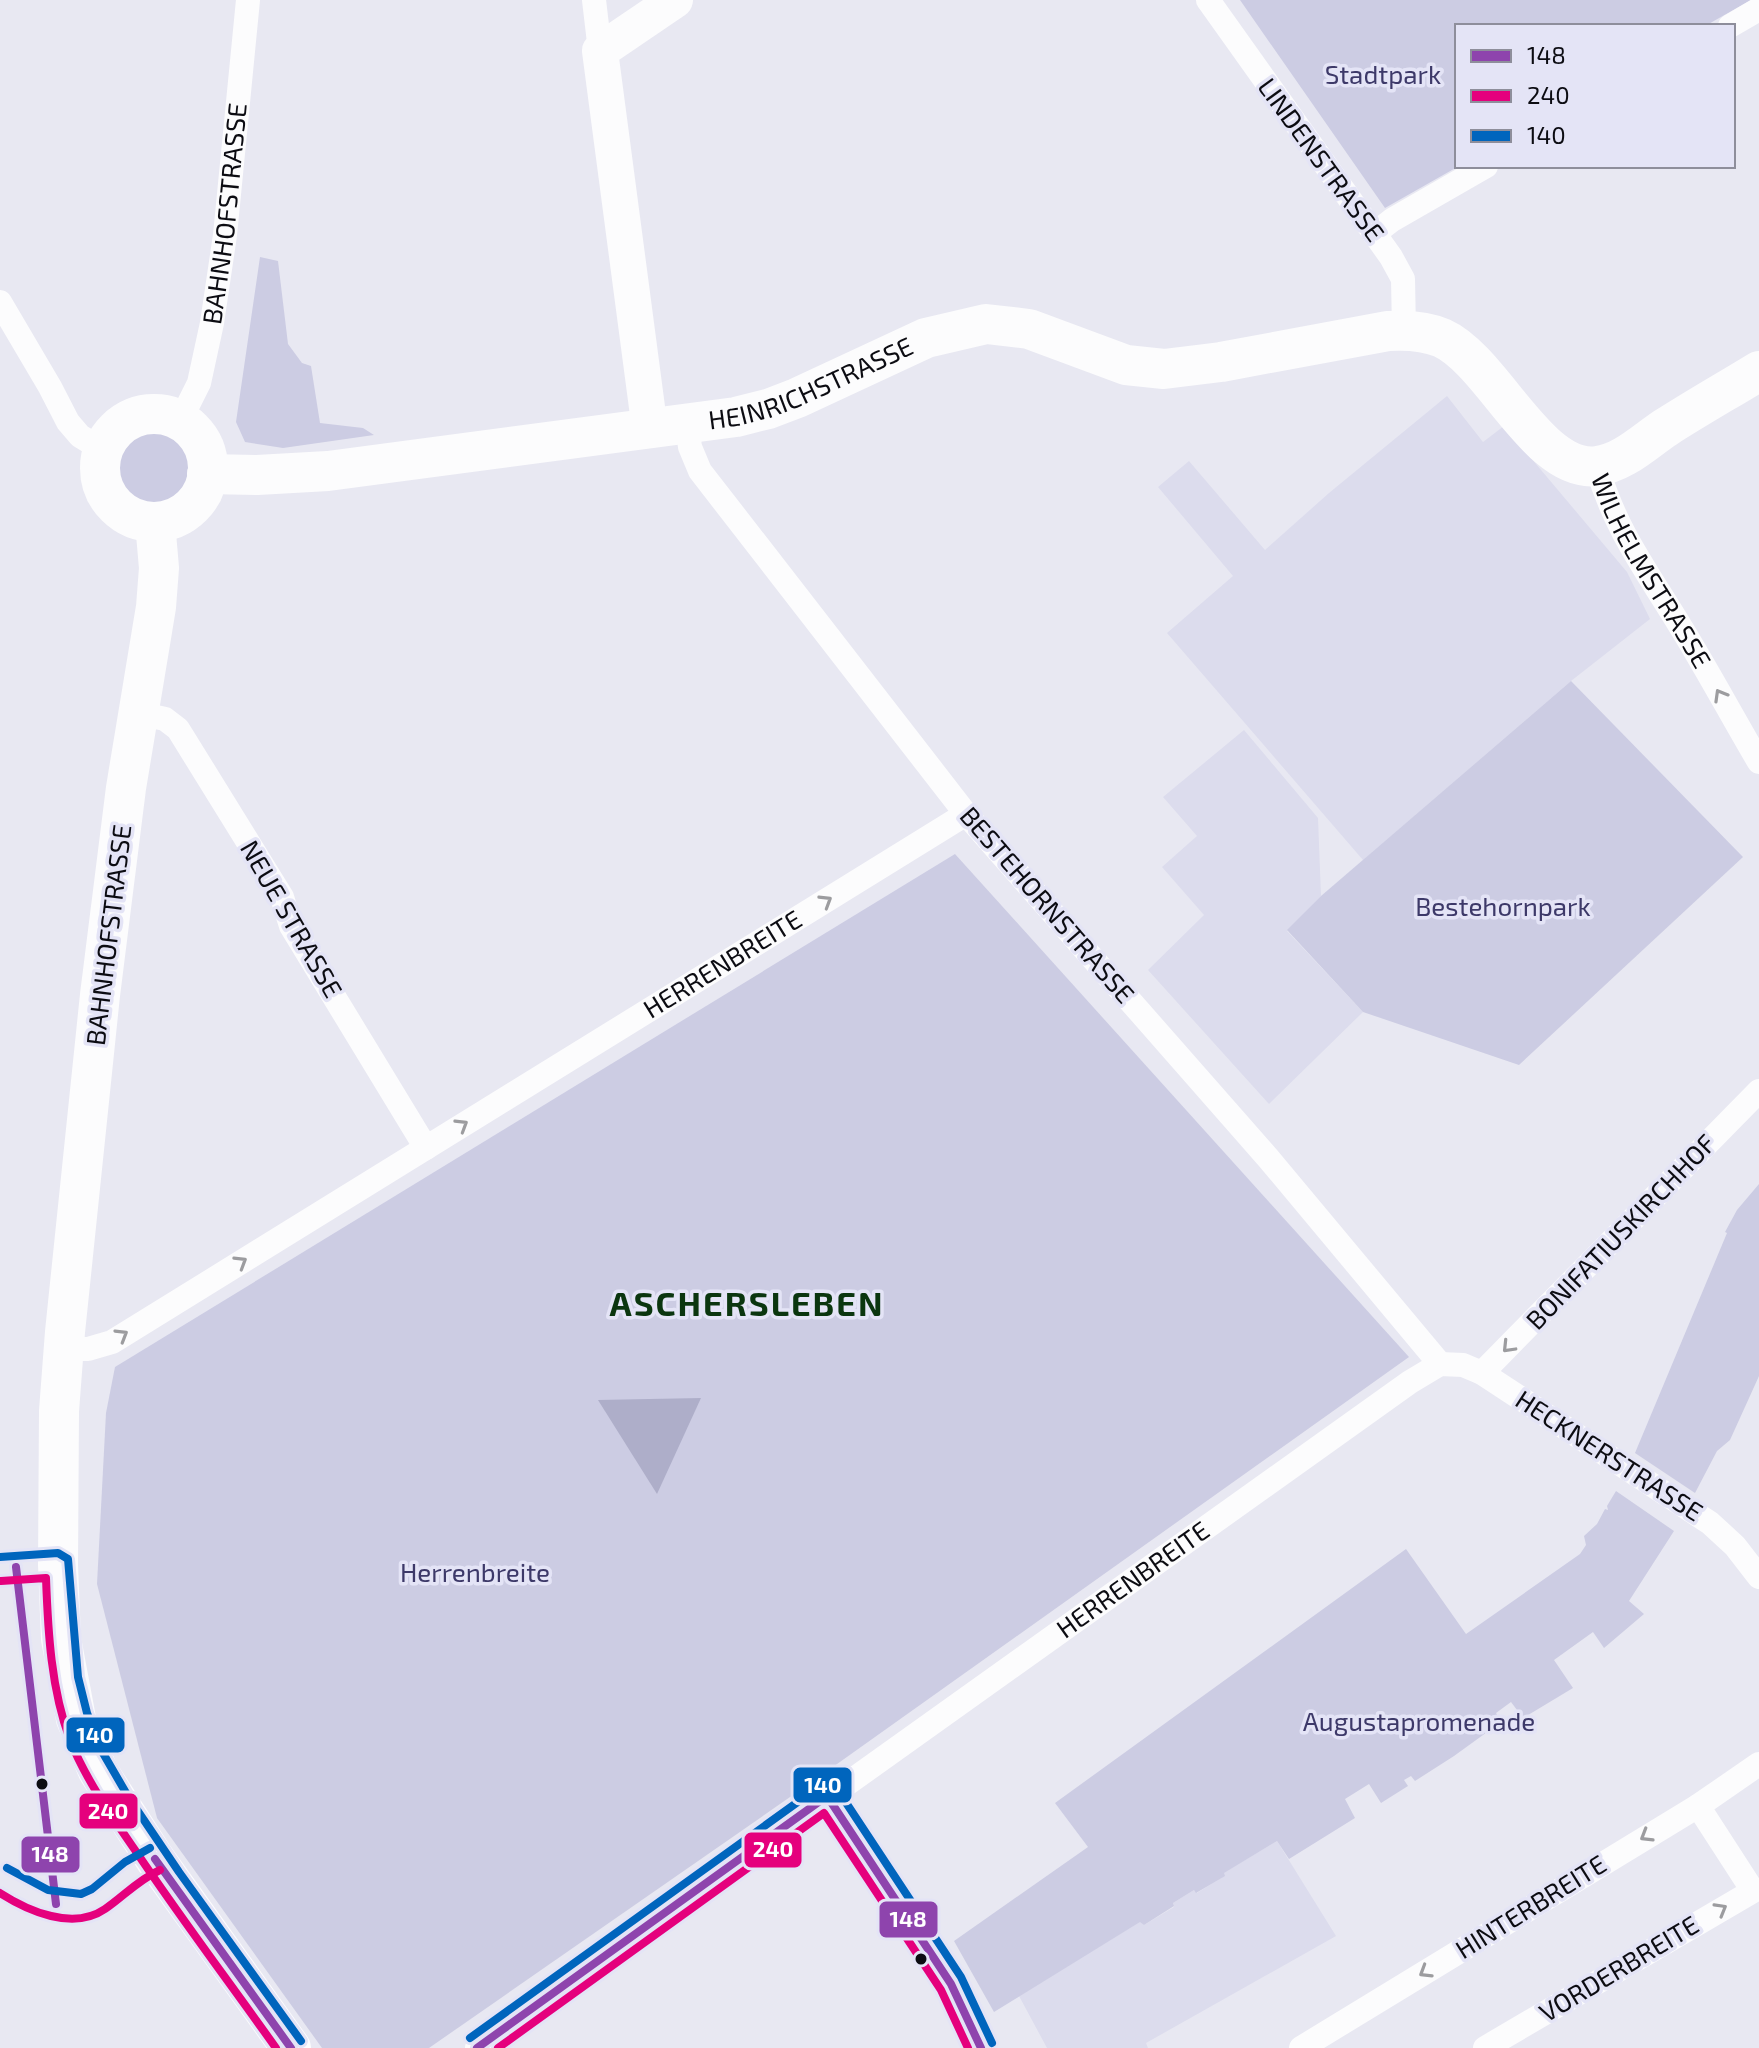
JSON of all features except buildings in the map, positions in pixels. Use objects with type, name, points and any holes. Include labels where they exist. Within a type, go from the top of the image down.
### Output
[{"type":"main road","name":"HEINRICHSTRASSE","points":[[207,474],[328,471],[668,428],[768,409],[926,338],[986,324],[1029,329],[1126,365],[1164,369],[1404,330]]},
{"type":"main road","name":"WILHELMSTRASSE","points":[[1404,330],[1436,336],[1452,344],[1465,354],[1556,455],[1581,467],[1597,466]]},
{"type":"main road","points":[[1597,466],[1625,456],[1759,371]]},
{"type":"main road","points":[[158,414],[180,421],[200,440],[206,453],[207,474],[202,493],[190,508],[174,518],[155,522],[135,519],[112,503],[101,477],[103,450],[115,430],[135,417],[158,414]]},
{"type":"main road","name":"BAHNHOFSTRASSE","points":[[63,1349],[100,995],[158,585],[155,522]]},
{"type":"main road","points":[[63,1349],[59,1411],[59,1613],[64,1664],[76,1719],[98,1771],[121,1809],[291,2048]]},
{"type":"street","name":"BAHNHOFSTRASSE","points":[[180,421],[199,383],[212,323],[225,235],[248,0]]},
{"type":"street","points":[[594,0],[600,51],[668,428]]},
{"type":"street","points":[[600,51],[675,0]]},
{"type":"street","name":"LINDENSTRASSE","points":[[1208,0],[1403,279],[1404,330]]},
{"type":"street","points":[[1733,24],[1759,9]]},
{"type":"street","points":[[1374,234],[1392,220],[1483,168]]},
{"type":"street","points":[[0,302],[68,422],[80,436],[103,450]]},
{"type":"street","name":"BESTEHORNSTRASSE","points":[[668,428],[690,447],[700,471],[966,814],[1268,1158],[1440,1364]]},
{"type":"street","name":"WILHELMSTRASSE","points":[[1597,466],[1605,498],[1620,528],[1759,762]]},
{"type":"street","name":"NEUE STRASSE","points":[[138,713],[165,719],[178,729],[282,897],[291,926],[426,1148]]},
{"type":"street","name":"HERRENBREITE","points":[[63,1349],[88,1349],[112,1342],[966,814]]},
{"type":"street","name":"BONIFATIUSKIRCHHOF","points":[[1482,1373],[1759,1091]]},
{"type":"street","name":"HERRENBREITE","points":[[477,2048],[827,1796],[1410,1382],[1440,1364]]},
{"type":"street","name":"HECKNERSTRASSE","points":[[1440,1364],[1463,1365],[1482,1373],[1710,1523],[1735,1546],[1759,1577]]},
{"type":"street","name":"HINTERBREITE","points":[[1301,2048],[1698,1806],[1759,1764]]},
{"type":"street","points":[[827,1796],[951,1984],[981,2048]]},
{"type":"street","name":"VORDERBREITE","points":[[1485,2048],[1756,1889],[1698,1806]]},
{"type":"shaded area","points":[[1447,396],[1483,442],[1504,426],[1627,572],[1650,619],[1571,681],[1363,860],[1167,633],[1233,576],[1158,487],[1189,461],[1265,550]]},
{"type":"shaded area","points":[[1244,730],[1318,818],[1321,896],[1287,931],[1363,1012],[1269,1104],[1148,970],[1204,915],[1162,867],[1197,836],[1163,797]]},
{"type":"shaded area","points":[[701,1398],[657,1494],[598,1400]]},
{"type":"shaded area","points":[[1277,1841],[1336,1936],[1146,2043],[1148,2048],[1047,2048],[1019,1996],[1141,1921],[1144,1925],[1174,1907],[1173,1903],[1194,1890],[1197,1893],[1224,1876],[1223,1873]]},
{"type":"green space","name":"Stadtpark","points":[[1240,0],[1751,0],[1709,24],[1455,24],[1455,168],[1385,208]]},
{"type":"green space","points":[[260,257],[278,261],[288,344],[302,363],[311,366],[320,423],[363,428],[374,435],[283,448],[245,442],[236,422]]},
{"type":"green space","points":[[154,433],[174,439],[184,449],[190,469],[184,489],[174,499],[154,505],[134,499],[124,489],[118,469],[124,449],[134,439]]},
{"type":"green space","name":"Bestehornpark","points":[[1571,681],[1743,857],[1519,1065],[1363,1012],[1287,930],[1321,896]]},
{"type":"green space","name":"Herrenbreite","points":[[955,854],[1409,1357],[816,1779],[429,2048],[322,2048],[157,1818],[97,1584],[106,1413],[115,1367]]},
{"type":"green space","points":[[1759,1184],[1759,1376],[1730,1440],[1717,1451],[1695,1493],[1635,1453],[1725,1232],[1737,1210]]},
{"type":"green space","name":"Augustapromenade","points":[[1616,1491],[1674,1531],[1629,1601],[1644,1614],[1604,1648],[1593,1632],[1554,1660],[1573,1688],[1523,1718],[1511,1702],[1496,1713],[1501,1722],[1415,1781],[1411,1776],[1404,1780],[1408,1786],[1381,1803],[1369,1784],[1345,1799],[1355,1818],[1289,1859],[1277,1841],[1224,1873],[1225,1876],[1173,1903],[1174,1906],[1144,1925],[1140,1922],[994,2012],[954,1941],[1088,1847],[1055,1803],[1406,1549],[1466,1634],[1580,1554],[1586,1545],[1584,1536],[1597,1524],[1605,1509],[1608,1510],[1607,1506]]},
{"type":"transit line","name":"140","points":[[0,1557],[58,1553],[68,1559],[78,1677],[100,1748],[129,1798],[179,1872],[301,2041]]},
{"type":"transit line","name":"148","points":[[16,1567],[56,1904]]},
{"type":"transit line","name":"240","points":[[1,1581],[46,1578],[49,1640],[55,1681],[76,1755],[117,1824],[276,2048]]},
{"type":"transit line","name":"140","points":[[470,2038],[820,1786],[827,1784],[837,1789],[961,1977],[992,2043]]},
{"type":"transit line","name":"148","points":[[827,1796],[951,1984],[981,2048]]},
{"type":"transit line","name":"148","points":[[477,2048],[827,1796]]},
{"type":"transit line","name":"240","points":[[498,2048],[824,1813],[941,1990],[968,2048]]},
{"type":"transit line","name":"140","points":[[7,1868],[48,1890],[81,1894],[150,1848]]},
{"type":"transit line","name":"148","points":[[155,1859],[291,2048]]},
{"type":"transit line","name":"240","points":[[0,1893],[37,1912],[79,1918],[105,1909],[160,1870]]},
{"type":"district","name":"ASCHERSLEBEN","points":[[747,1304]]}]
